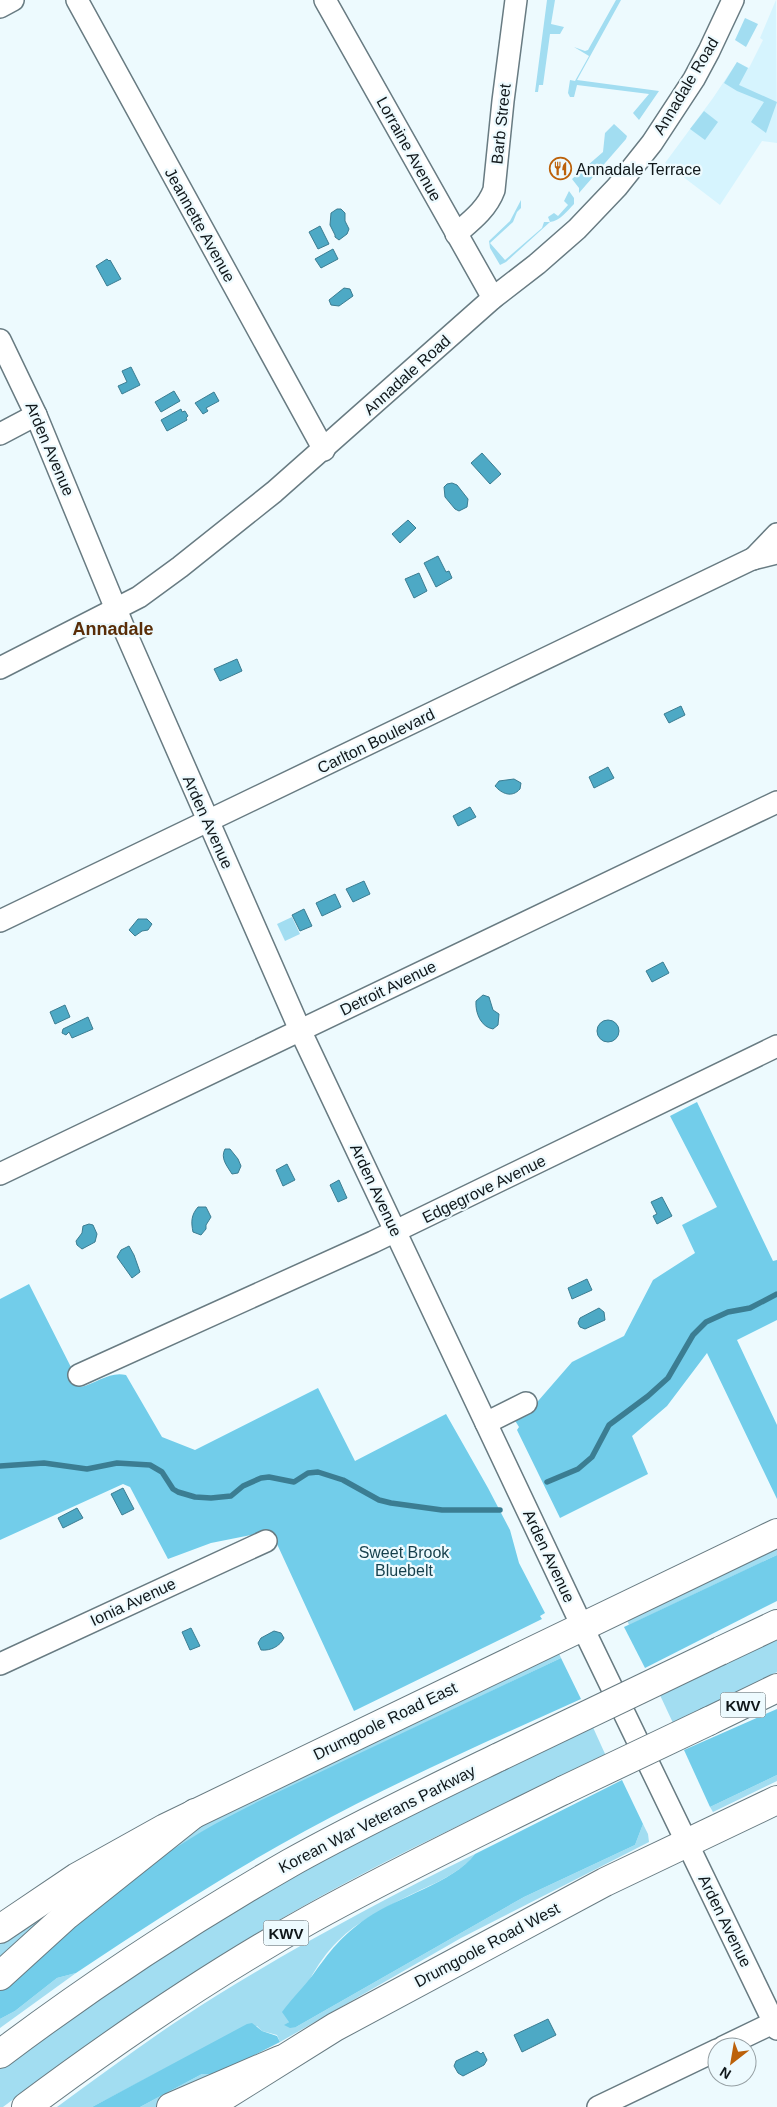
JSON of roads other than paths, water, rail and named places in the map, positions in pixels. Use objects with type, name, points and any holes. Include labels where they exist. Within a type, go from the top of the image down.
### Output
[{"type":"main road","name":"Drumgoole Road East","points":[[1,1926],[136,1842],[777,1533]]},
{"type":"main road","name":"Korean War Veterans Parkway","points":[[0,2054],[115,1970],[292,1862],[499,1757],[777,1624]]},
{"type":"main road","name":"KWV","points":[[26,2107],[142,2024],[261,1948],[367,1888],[564,1790],[777,1688]]},
{"type":"main road","name":"Drumgoole Road West","points":[[206,2107],[344,2022],[605,1882],[777,1800]]},
{"type":"main road","points":[[0,1976],[67,1915],[195,1813]]},
{"type":"main road","points":[[171,2107],[280,2060]]},
{"type":"street","points":[[0,7],[13,0]]},
{"type":"street","name":"Jeannette Avenue","points":[[77,0],[324,450]]},
{"type":"street","name":"Lorraine Avenue","points":[[325,0],[493,298]]},
{"type":"street","name":"Barb Street","points":[[456,234],[490,202],[494,190],[516,0]]},
{"type":"street","name":"Annadale Road","points":[[0,668],[139,598],[180,567],[324,450],[493,298],[537,264],[577,229],[617,187],[652,143],[683,97],[710,51],[733,0]]},
{"type":"street","name":"Arden Avenue","points":[[0,340],[36,414],[116,610],[300,1030],[582,1626],[776,2024]]},
{"type":"street","points":[[0,434],[36,414]]},
{"type":"street","name":"Carlton Boulevard","points":[[752,559],[777,534]]},
{"type":"street","name":"Carlton Boulevard","points":[[0,921],[752,559],[777,553]]},
{"type":"street","name":"Detroit Avenue","points":[[0,1174],[777,802]]},
{"type":"street","name":"Edgegrove Avenue","points":[[79,1375],[395,1232],[777,1046]]},
{"type":"street","points":[[486,1423],[526,1403]]},
{"type":"street","name":"Ionia Avenue","points":[[0,1664],[266,1541]]},
{"type":"street","points":[[745,2037],[776,2024]]},
{"type":"street","points":[[598,2107],[707,2055]]},
{"type":"waterway","points":[[547,1482],[578,1469],[592,1457],[609,1425],[648,1396],[668,1378],[693,1335],[706,1322],[728,1312],[750,1308],[777,1294]]},
{"type":"waterway","points":[[0,1466],[44,1463],[87,1469],[117,1463],[150,1465],[162,1472],[173,1489],[178,1492],[195,1497],[211,1498],[231,1496],[243,1486],[261,1478],[269,1477],[294,1482],[308,1473],[318,1472],[343,1480],[379,1500],[391,1503],[442,1510],[500,1510]]},
{"type":"place","name":"Annadale Terrace","points":[[560,169]]},
{"type":"district","name":"Annadale","points":[[113,629]]},
{"type":"park label","name":"Sweet Brook Bluebelt","points":[[404,1561]]}]
